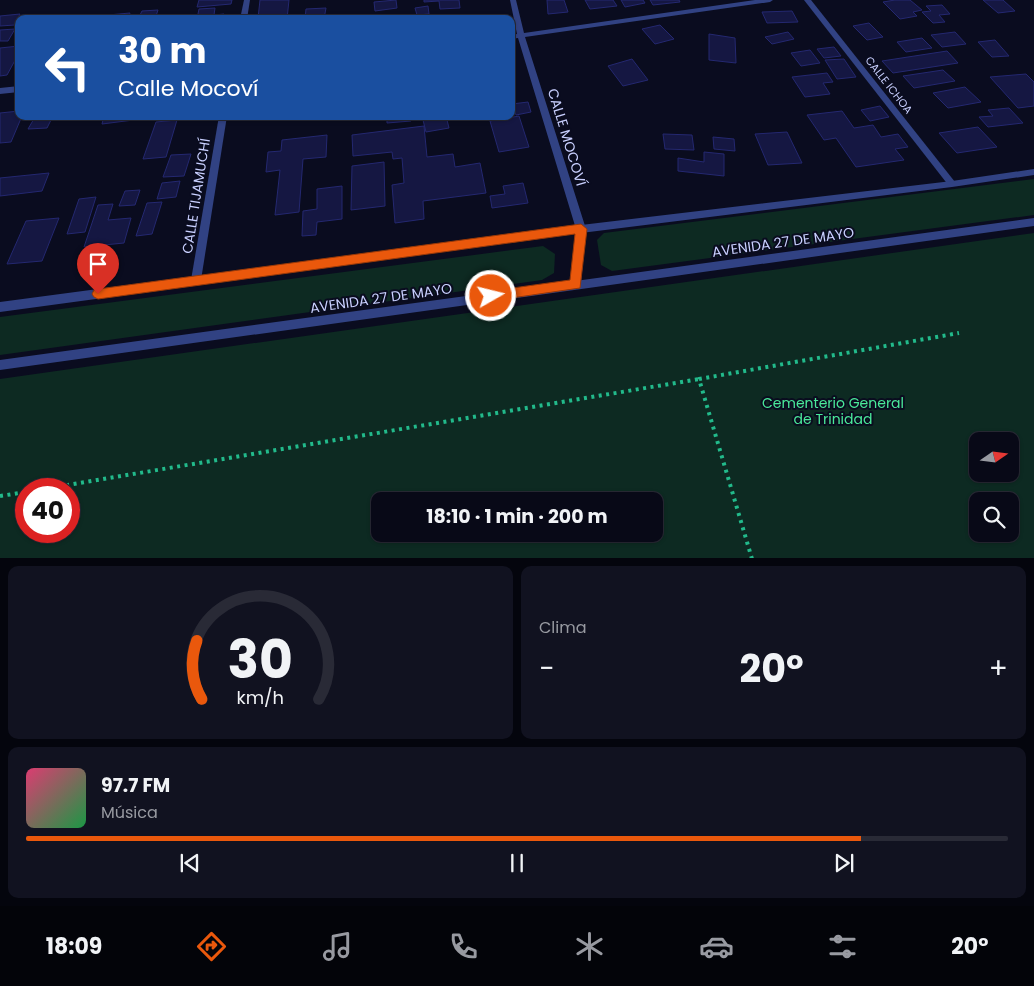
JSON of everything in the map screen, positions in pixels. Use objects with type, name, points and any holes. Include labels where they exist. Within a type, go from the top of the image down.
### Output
[{"type":"street","points":[[244,15],[248,0]]},
{"type":"street","name":"CALLE MOCOVÍ","points":[[513,0],[521,36],[581,229],[576,284]]},
{"type":"street","points":[[515,37],[770,0]]},
{"type":"street","name":"CALLE ICHOA","points":[[808,0],[952,184]]},
{"type":"street","points":[[0,91],[15,89]]},
{"type":"street","name":"CALLE TIJAMUCHÍ","points":[[196,280],[222,120]]},
{"type":"street","points":[[0,307],[581,229],[952,184],[1034,172]]},
{"type":"street","name":"AVENIDA 27 DE MAYO","points":[[0,365],[1034,222]]},
{"type":"path","points":[[80,483],[699,379],[959,333]]},
{"type":"path","points":[[699,379],[752,558]]},
{"type":"path","points":[[0,496],[15,494]]},
{"type":"green space","points":[[1034,179],[1034,215],[612,271],[601,265],[597,240],[604,233]]},
{"type":"green space","name":"Cementerio General de Trinidad","points":[[1034,233],[1034,558],[0,558],[0,379]]},
{"type":"green space","points":[[543,246],[555,254],[554,273],[542,280],[0,355],[0,317]]},
{"type":"building","points":[[199,0],[232,0],[231,4],[197,7]]},
{"type":"building","points":[[260,0],[289,0],[287,15],[258,15]]},
{"type":"building","points":[[396,0],[397,8],[375,11],[374,2]]},
{"type":"building","points":[[424,0],[459,0],[460,8],[440,9],[439,1],[424,2]]},
{"type":"building","points":[[547,0],[564,0],[568,12],[548,14]]},
{"type":"building","points":[[585,0],[613,0],[617,6],[590,9]]},
{"type":"building","points":[[621,0],[643,0],[645,3],[625,7]]},
{"type":"building","points":[[650,0],[679,0],[680,2],[653,5]]},
{"type":"building","points":[[910,0],[922,10],[913,12],[917,16],[900,19],[883,2]]},
{"type":"building","points":[[983,0],[1003,0],[1015,11],[998,13]]},
{"type":"building","points":[[942,5],[950,14],[939,15],[945,22],[933,23],[922,12],[931,11],[926,6]]},
{"type":"building","points":[[428,6],[429,14],[417,15],[415,8]]},
{"type":"building","points":[[215,8],[214,15],[198,15],[199,9]]},
{"type":"building","points":[[326,8],[325,15],[305,15],[306,9]]},
{"type":"building","points":[[158,10],[156,15],[140,15],[142,11]]},
{"type":"building","points":[[792,11],[798,22],[767,23],[762,12]]},
{"type":"building","points":[[130,13],[129,15],[108,15]]},
{"type":"building","points":[[20,14],[15,15],[15,25],[0,26],[0,16]]},
{"type":"building","points":[[869,23],[883,37],[867,40],[853,26]]},
{"type":"building","points":[[660,25],[674,39],[655,44],[642,29]]},
{"type":"building","points":[[15,29],[8,41],[0,41],[0,30]]},
{"type":"building","points":[[788,32],[794,39],[772,44],[765,37]]},
{"type":"building","points":[[955,32],[966,44],[942,47],[931,35]]},
{"type":"building","points":[[709,34],[735,38],[736,63],[709,60]]},
{"type":"building","points":[[922,38],[932,48],[906,52],[897,42]]},
{"type":"building","points":[[995,40],[1009,56],[992,57],[978,42]]},
{"type":"building","points":[[15,46],[15,60],[7,75],[0,76],[0,48]]},
{"type":"building","points":[[834,47],[841,56],[824,58],[817,49]]},
{"type":"building","points":[[810,50],[820,63],[801,66],[791,53]]},
{"type":"building","points":[[947,51],[958,63],[893,73],[882,61]]},
{"type":"building","points":[[632,59],[648,80],[623,86],[608,66]]},
{"type":"building","points":[[844,59],[856,77],[837,79],[825,60]]},
{"type":"building","points":[[943,70],[955,81],[914,88],[903,76]]},
{"type":"building","points":[[827,73],[833,82],[823,83],[830,94],[805,97],[792,77]]},
{"type":"building","points":[[1026,74],[1034,82],[1034,106],[1018,108],[990,77]]},
{"type":"building","points":[[965,87],[981,102],[948,108],[933,93]]},
{"type":"building","points":[[528,102],[531,112],[516,115],[515,104]]},
{"type":"building","points":[[880,106],[889,117],[870,121],[861,110]]},
{"type":"building","points":[[1009,108],[1023,123],[988,127],[979,117],[993,116],[988,110]]},
{"type":"building","points":[[15,111],[15,120],[20,120],[11,142],[0,143],[0,113]]},
{"type":"building","points":[[842,111],[854,128],[873,125],[881,137],[898,134],[908,147],[895,149],[904,160],[856,167],[836,138],[824,140],[807,115]]},
{"type":"building","points":[[519,116],[529,147],[499,152],[490,121],[515,120],[515,117]]},
{"type":"building","points":[[33,120],[51,120],[47,128],[28,129]]},
{"type":"building","points":[[103,120],[134,120],[102,124]]},
{"type":"building","points":[[177,120],[166,157],[143,159],[156,122]]},
{"type":"building","points":[[387,120],[411,121],[387,123]]},
{"type":"building","points":[[423,120],[447,120],[449,128],[426,132]]},
{"type":"building","points":[[424,126],[427,157],[453,154],[455,167],[480,163],[486,193],[423,201],[424,219],[395,223],[392,185],[404,183],[402,158],[393,159],[392,152],[353,156],[352,135]]},
{"type":"building","points":[[978,127],[997,147],[957,153],[939,133]]},
{"type":"building","points":[[787,132],[802,163],[768,165],[755,134]]},
{"type":"building","points":[[663,134],[692,135],[694,150],[665,149]]},
{"type":"building","points":[[327,135],[326,157],[303,159],[299,212],[275,215],[280,170],[266,172],[268,152],[281,151],[282,140]]},
{"type":"building","points":[[713,137],[734,139],[735,151],[714,149]]},
{"type":"building","points":[[704,152],[724,154],[724,176],[678,171],[678,158],[704,162]]},
{"type":"building","points":[[191,154],[184,176],[163,177],[171,155]]},
{"type":"building","points":[[384,162],[385,206],[351,210],[352,166]]},
{"type":"building","points":[[49,173],[42,191],[0,196],[0,178]]},
{"type":"building","points":[[180,181],[176,197],[157,199],[162,183]]},
{"type":"building","points":[[523,183],[528,203],[492,208],[490,196],[505,194],[503,186]]},
{"type":"building","points":[[342,186],[342,219],[317,222],[316,235],[302,236],[303,211],[317,209],[317,189]]},
{"type":"building","points":[[140,190],[135,205],[119,206],[125,191]]},
{"type":"building","points":[[96,197],[85,232],[67,234],[79,199]]},
{"type":"building","points":[[162,202],[152,234],[136,236],[147,203]]},
{"type":"building","points":[[113,204],[108,220],[131,218],[124,243],[84,247],[98,205]]},
{"type":"building","points":[[59,218],[42,261],[7,264],[26,221]]},
{"type":"route","points":[[98,294],[581,229],[576,284],[491,296]]}]
